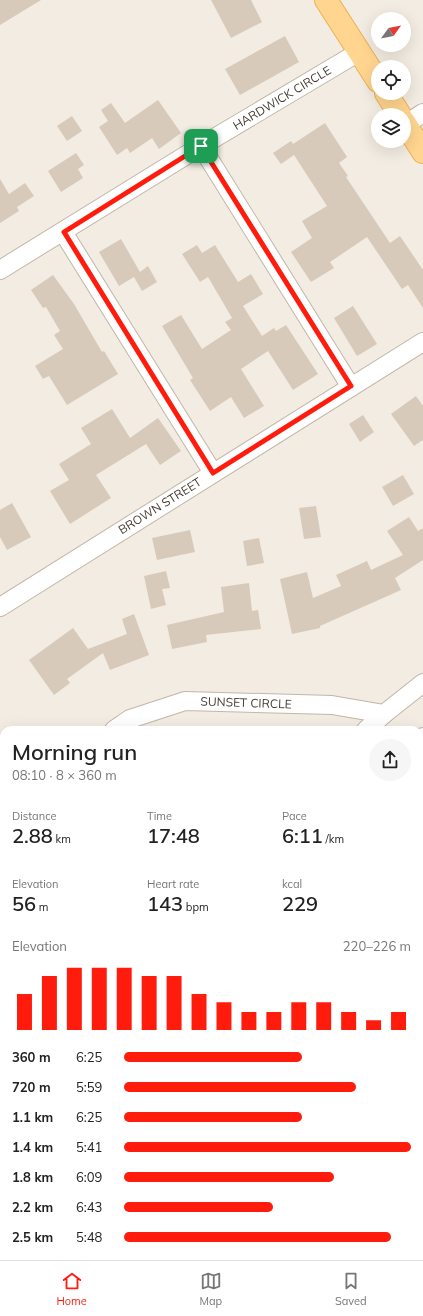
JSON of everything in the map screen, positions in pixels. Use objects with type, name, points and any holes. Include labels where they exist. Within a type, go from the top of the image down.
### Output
[{"type":"main road","points":[[326,0],[371,70]]},
{"type":"main road","points":[[392,100],[399,108]]},
{"type":"main road","points":[[411,125],[423,152]]},
{"type":"street","name":"HARDWICK CIRCLE","points":[[0,270],[64,232],[201,146],[359,52]]},
{"type":"street","points":[[201,146],[351,386]]},
{"type":"street","points":[[64,232],[213,473]]},
{"type":"street","name":"BROWN STREET","points":[[0,607],[423,342]]},
{"type":"street","points":[[370,726],[423,683]]},
{"type":"street","name":"SUNSET CIRCLE","points":[[120,726],[130,719],[185,701],[332,705],[384,714]]},
{"type":"building","points":[[0,0],[41,0],[0,25]]},
{"type":"building","points":[[211,0],[251,0],[262,22],[231,38]]},
{"type":"building","points":[[285,36],[299,62],[240,95],[225,69]]},
{"type":"building","points":[[158,100],[181,133],[159,149],[152,138],[130,153],[127,148],[117,155],[99,127],[108,121],[101,110],[111,103],[125,123]]},
{"type":"building","points":[[72,116],[82,131],[67,141],[57,126]]},
{"type":"building","points":[[325,123],[347,157],[339,163],[348,176],[346,177],[390,243],[400,236],[423,270],[423,308],[408,285],[402,289],[367,237],[330,262],[334,268],[311,282],[291,252],[312,238],[302,221],[327,206],[294,155],[281,164],[273,153],[291,141],[293,144]]},
{"type":"building","points":[[76,153],[84,165],[78,169],[83,178],[61,192],[48,171]]},
{"type":"building","points":[[0,179],[9,194],[25,183],[34,196],[17,207],[19,211],[0,223]]},
{"type":"building","points":[[121,239],[140,272],[148,266],[157,282],[142,291],[134,277],[119,286],[99,252]]},
{"type":"building","points":[[197,245],[202,253],[215,245],[238,282],[251,274],[263,294],[243,306],[262,336],[274,328],[276,331],[286,325],[318,374],[293,390],[268,351],[241,369],[264,406],[244,418],[231,397],[210,411],[190,380],[193,378],[162,326],[181,315],[202,349],[231,330],[225,322],[232,318],[208,277],[200,282],[182,254]]},
{"type":"building","points":[[53,275],[74,304],[102,352],[104,351],[118,374],[67,405],[49,376],[43,379],[35,366],[63,349],[54,335],[60,331],[46,307],[43,308],[31,290]]},
{"type":"building","points":[[353,306],[377,344],[357,356],[334,318]]},
{"type":"building","points":[[416,396],[423,406],[423,440],[414,446],[391,414]]},
{"type":"building","points":[[112,409],[130,438],[158,418],[181,451],[160,465],[146,444],[96,475],[111,498],[70,524],[50,491],[69,480],[59,464],[91,444],[81,428]]},
{"type":"building","points":[[363,415],[374,432],[360,442],[349,424]]},
{"type":"building","points":[[403,475],[414,494],[393,506],[382,487]]},
{"type":"building","points":[[12,503],[31,537],[7,550],[0,537],[0,510]]},
{"type":"building","points":[[316,506],[321,537],[304,539],[299,508]]},
{"type":"building","points":[[409,517],[418,531],[423,528],[423,560],[395,578],[401,590],[320,626],[320,628],[292,634],[280,579],[307,572],[313,598],[341,586],[336,575],[367,561],[371,570],[403,555],[387,531]]},
{"type":"building","points":[[190,530],[195,552],[157,560],[152,538]]},
{"type":"building","points":[[259,538],[264,563],[247,566],[243,541]]},
{"type":"building","points":[[166,571],[170,588],[162,589],[166,605],[151,609],[144,576]]},
{"type":"building","points":[[249,583],[252,611],[258,610],[261,629],[206,635],[207,642],[172,649],[167,625],[224,612],[221,587]]},
{"type":"building","points":[[134,614],[149,655],[110,670],[103,653],[67,679],[70,683],[54,695],[29,660],[73,628],[88,649],[127,634],[122,619]]},
{"type":"route","points":[[201,146],[351,386],[213,473],[64,232],[201,146]]}]
